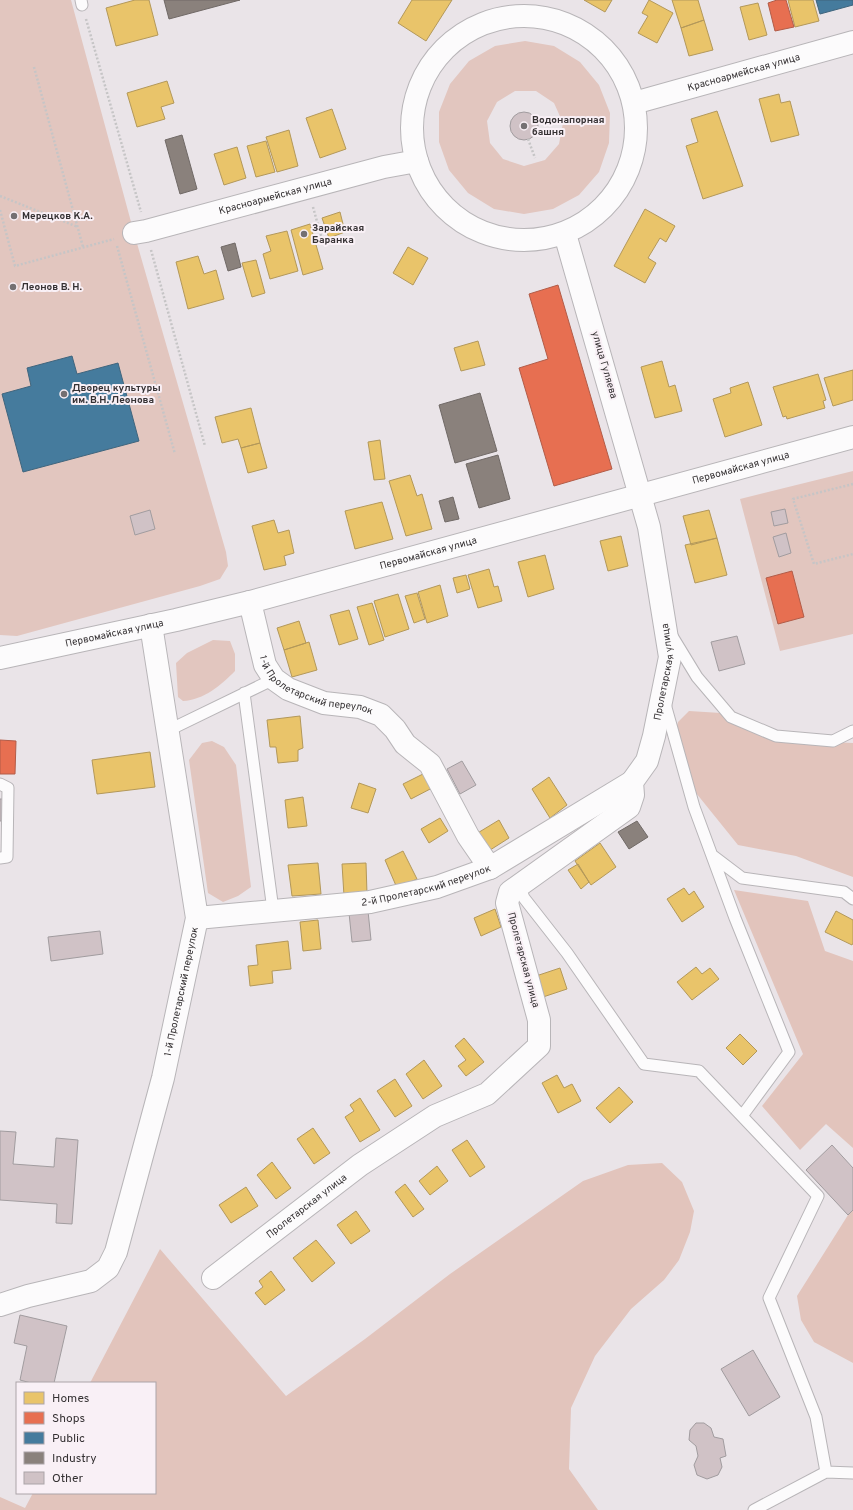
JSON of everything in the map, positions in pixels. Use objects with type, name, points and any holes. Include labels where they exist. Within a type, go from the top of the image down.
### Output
[{"type":"street","points":[[504,9],[517,15],[546,17],[573,26],[597,42],[616,63],[630,88],[634,103],[636,116],[635,151],[623,183],[601,210],[566,234],[542,239],[506,239],[471,227],[442,205],[422,175],[413,145],[412,113],[421,82],[438,55],[462,33],[491,20],[504,9]]},
{"type":"street","name":"Красноармейская улица","points":[[634,103],[853,42]]},
{"type":"street","name":"Красноармейская улица","points":[[140,232],[384,167],[417,161]]},
{"type":"street","name":"улица Гуляева","points":[[566,234],[641,496]]},
{"type":"street","name":"Первомайская улица","points":[[0,658],[250,602],[853,438]]},
{"type":"street","name":"Пролетарская улица","points":[[213,1278],[360,1165],[435,1116],[487,1094],[539,1046],[539,1020],[507,903],[510,892],[629,807],[633,795],[632,782],[647,761],[654,736],[670,657],[649,527],[641,496]]},
{"type":"street","name":"1-й Пролетарский переулок","points":[[250,602],[265,665],[274,679],[288,689],[324,703],[360,707],[381,715],[395,729],[405,744],[430,764],[468,836],[490,868]]},
{"type":"street","name":"1-й Пролетарский переулок","points":[[0,1305],[28,1296],[91,1281],[108,1268],[116,1252],[163,1078],[197,918],[151,625]]},
{"type":"street","name":"2-й Пролетарский переулок","points":[[197,918],[370,902],[437,887],[490,868],[632,782]]},
{"type":"lane","points":[[664,624],[698,677],[731,717],[776,736],[833,741],[853,731]]},
{"type":"lane","points":[[167,731],[274,679]]},
{"type":"lane","points":[[244,693],[273,910]]},
{"type":"lane","points":[[662,693],[694,807],[735,918],[789,1052],[742,1116]]},
{"type":"lane","points":[[0,784],[8,788],[7,857],[0,858]]},
{"type":"lane","points":[[713,856],[742,878],[844,892],[853,899]]},
{"type":"lane","points":[[519,885],[524,898],[568,953],[644,1064],[699,1071],[818,1196],[769,1298],[816,1417],[826,1472]]},
{"type":"lane","points":[[754,1510],[826,1472],[853,1473]]},
{"type":"path","points":[[81,2],[140,232],[205,446]]},
{"type":"path","points":[[34,68],[83,247]]},
{"type":"path","points":[[528,139],[535,158]]},
{"type":"path","points":[[308,187],[321,236],[314,238]]},
{"type":"path","points":[[0,196],[78,228]]},
{"type":"path","points":[[0,210],[15,266],[115,238],[175,454]]},
{"type":"path","points":[[853,484],[793,499],[814,564],[853,554]]},
{"type":"shaded area","points":[[0,0],[71,0],[134,233],[226,552],[228,566],[220,579],[200,586],[17,636],[0,635]]},
{"type":"shaded area","points":[[525,41],[554,46],[580,62],[599,85],[610,113],[609,143],[599,172],[579,195],[553,209],[524,214],[494,209],[468,193],[449,170],[439,142],[439,112],[450,84],[469,61],[495,46]],"holes":[[[515,91],[536,91],[554,103],[563,123],[559,144],[545,160],[524,166],[503,159],[490,143],[487,121],[497,102]]]},
{"type":"shaded area","points":[[853,471],[853,634],[780,651],[740,499]]},
{"type":"shaded area","points":[[213,640],[230,641],[235,654],[235,671],[212,691],[198,698],[183,701],[178,697],[176,663],[187,653]]},
{"type":"shaded area","points":[[689,711],[721,713],[786,740],[853,743],[853,877],[796,856],[738,845],[688,783],[674,736],[678,722]]},
{"type":"shaded area","points":[[212,741],[224,747],[236,765],[251,887],[238,896],[223,902],[208,893],[189,760],[202,743]]},
{"type":"shaded area","points":[[734,890],[808,901],[825,951],[853,961],[853,1148],[826,1124],[800,1150],[762,1106],[803,1054]]},
{"type":"shaded area","points":[[662,1163],[682,1182],[694,1211],[690,1232],[679,1260],[664,1280],[631,1309],[595,1356],[571,1408],[569,1469],[598,1510],[0,1510],[0,1497],[25,1508],[32,1494],[156,1494],[156,1382],[91,1382],[160,1249],[286,1396],[365,1339],[450,1274],[583,1181],[628,1165]]},
{"type":"shaded area","points":[[853,1210],[853,1363],[814,1342],[801,1320],[797,1296],[848,1215]]},
{"type":"building: Homes","points":[[135,0],[149,0],[158,35],[116,46],[106,8]]},
{"type":"building: Homes","points":[[412,0],[452,0],[426,41],[398,23]]},
{"type":"building: Homes","points":[[584,0],[612,0],[605,12]]},
{"type":"building: Homes","points":[[649,0],[673,13],[657,43],[638,33],[648,16],[642,13]]},
{"type":"building: Homes","points":[[672,0],[698,0],[704,20],[681,28]]},
{"type":"building: Homes","points":[[788,0],[813,0],[819,21],[795,27]]},
{"type":"building: Homes","points":[[758,3],[767,35],[749,40],[740,7]]},
{"type":"building: Homes","points":[[704,20],[713,50],[689,56],[681,28]]},
{"type":"building: Homes","points":[[167,81],[174,103],[161,107],[165,119],[137,127],[127,93]]},
{"type":"building: Homes","points":[[779,94],[781,103],[790,101],[799,135],[771,142],[759,99]]},
{"type":"building: Homes","points":[[332,109],[346,149],[320,158],[306,118]]},
{"type":"building: Homes","points":[[717,111],[743,186],[703,199],[686,146],[698,142],[691,119]]},
{"type":"building: Homes","points":[[289,130],[298,166],[277,172],[266,137]]},
{"type":"building: Homes","points":[[266,141],[275,172],[256,177],[247,146]]},
{"type":"building: Homes","points":[[237,147],[246,178],[224,185],[214,154]]},
{"type":"building: Homes","points":[[645,209],[675,226],[666,242],[660,238],[648,258],[656,263],[645,283],[614,266]]},
{"type":"building: Homes","points":[[340,212],[345,232],[329,238],[322,218]]},
{"type":"building: Homes","points":[[310,224],[323,269],[303,275],[291,230]]},
{"type":"building: Homes","points":[[287,231],[298,271],[270,279],[263,254],[271,251],[266,236]]},
{"type":"building: Homes","points":[[408,247],[428,258],[413,285],[393,273]]},
{"type":"building: Homes","points":[[198,256],[204,274],[216,270],[224,299],[188,309],[176,262]]},
{"type":"building: Homes","points":[[256,260],[265,293],[252,297],[242,263]]},
{"type":"building: Homes","points":[[478,341],[485,365],[461,371],[454,348]]},
{"type":"building: Homes","points":[[662,361],[669,387],[675,385],[682,411],[655,418],[641,367]]},
{"type":"building: Homes","points":[[853,370],[853,400],[833,406],[824,378]]},
{"type":"building: Homes","points":[[818,374],[826,400],[823,401],[825,408],[787,419],[786,416],[783,417],[773,387]]},
{"type":"building: Homes","points":[[748,382],[762,425],[725,437],[713,399],[731,393],[730,388]]},
{"type":"building: Homes","points":[[251,408],[260,443],[241,448],[238,439],[222,443],[215,417]]},
{"type":"building: Homes","points":[[380,440],[385,479],[374,480],[368,442]]},
{"type":"building: Homes","points":[[260,443],[267,468],[248,473],[241,448]]},
{"type":"building: Homes","points":[[410,475],[417,496],[422,494],[432,529],[406,536],[389,481]]},
{"type":"building: Homes","points":[[382,502],[393,539],[355,549],[345,511]]},
{"type":"building: Homes","points":[[709,510],[717,538],[691,545],[683,516]]},
{"type":"building: Homes","points":[[274,520],[278,533],[289,530],[294,553],[284,556],[286,565],[264,570],[252,526]]},
{"type":"building: Homes","points":[[621,536],[628,566],[608,571],[600,541]]},
{"type":"building: Homes","points":[[717,538],[727,575],[695,583],[685,545]]},
{"type":"building: Homes","points":[[545,555],[554,589],[528,597],[518,562]]},
{"type":"building: Homes","points":[[489,569],[494,587],[498,586],[502,601],[478,608],[468,575]]},
{"type":"building: Homes","points":[[466,575],[470,589],[457,593],[453,578]]},
{"type":"building: Homes","points":[[440,585],[448,616],[427,623],[418,592]]},
{"type":"building: Homes","points":[[417,593],[425,619],[414,623],[405,596]]},
{"type":"building: Homes","points":[[398,594],[409,629],[385,637],[374,601]]},
{"type":"building: Homes","points":[[372,603],[384,640],[369,645],[357,607]]},
{"type":"building: Homes","points":[[349,610],[358,639],[339,645],[330,615]]},
{"type":"building: Homes","points":[[299,621],[306,643],[284,650],[277,628]]},
{"type":"building: Homes","points":[[309,642],[317,670],[292,677],[284,650]]},
{"type":"building: Homes","points":[[300,716],[303,748],[298,750],[298,761],[278,763],[276,747],[270,747],[267,720]]},
{"type":"building: Homes","points":[[150,752],[155,787],[97,794],[92,760]]},
{"type":"building: Homes","points":[[427,772],[434,787],[411,799],[403,784]]},
{"type":"building: Homes","points":[[549,777],[567,805],[550,818],[532,789]]},
{"type":"building: Homes","points":[[359,783],[376,789],[368,813],[351,808]]},
{"type":"building: Homes","points":[[303,797],[307,826],[288,828],[285,800]]},
{"type":"building: Homes","points":[[440,818],[448,831],[429,843],[421,829]]},
{"type":"building: Homes","points":[[499,820],[509,838],[487,852],[476,834]]},
{"type":"building: Homes","points":[[600,843],[616,867],[591,885],[575,861]]},
{"type":"building: Homes","points":[[403,851],[417,879],[397,888],[385,860]]},
{"type":"building: Homes","points":[[318,863],[321,894],[292,896],[288,865]]},
{"type":"building: Homes","points":[[366,863],[367,894],[344,896],[342,864]]},
{"type":"building: Homes","points":[[578,864],[589,882],[581,889],[568,870]]},
{"type":"building: Homes","points":[[684,888],[689,895],[694,891],[704,907],[682,922],[667,899]]},
{"type":"building: Homes","points":[[495,909],[501,927],[481,936],[474,918]]},
{"type":"building: Homes","points":[[836,911],[853,920],[852,945],[825,932]]},
{"type":"building: Homes","points":[[318,920],[321,949],[303,951],[300,922]]},
{"type":"building: Homes","points":[[288,941],[291,969],[272,971],[273,983],[250,986],[248,966],[258,965],[256,945]]},
{"type":"building: Homes","points":[[696,967],[702,974],[710,968],[719,979],[692,1000],[677,982]]},
{"type":"building: Homes","points":[[560,968],[567,989],[543,997],[536,976]]},
{"type":"building: Homes","points":[[740,1034],[757,1051],[743,1065],[726,1048]]},
{"type":"building: Homes","points":[[464,1038],[484,1062],[466,1076],[458,1066],[466,1060],[455,1046]]},
{"type":"building: Homes","points":[[424,1060],[442,1086],[423,1099],[406,1074]]},
{"type":"building: Homes","points":[[557,1075],[564,1088],[572,1084],[581,1101],[558,1113],[542,1083]]},
{"type":"building: Homes","points":[[395,1079],[412,1106],[395,1117],[377,1091]]},
{"type":"building: Homes","points":[[619,1087],[633,1102],[610,1123],[596,1108]]},
{"type":"building: Homes","points":[[360,1098],[380,1130],[360,1142],[345,1117],[354,1111],[350,1105]]},
{"type":"building: Homes","points":[[313,1128],[330,1153],[314,1164],[297,1139]]},
{"type":"building: Homes","points":[[467,1140],[485,1167],[470,1177],[452,1150]]},
{"type":"building: Homes","points":[[272,1162],[291,1188],[276,1199],[257,1175]]},
{"type":"building: Homes","points":[[437,1166],[448,1181],[430,1195],[419,1181]]},
{"type":"building: Homes","points":[[405,1184],[424,1209],[413,1217],[395,1192]]},
{"type":"building: Homes","points":[[246,1187],[258,1206],[231,1223],[219,1205]]},
{"type":"building: Homes","points":[[356,1211],[370,1231],[351,1244],[337,1225]]},
{"type":"building: Homes","points":[[316,1240],[335,1263],[312,1282],[293,1258]]},
{"type":"building: Homes","points":[[271,1271],[285,1290],[265,1305],[255,1293],[263,1287],[259,1281]]},
{"type":"building: Shops","points":[[777,0],[786,0],[794,27],[775,31],[768,3]]},
{"type":"building: Shops","points":[[558,285],[612,469],[554,486],[519,368],[548,359],[529,294]]},
{"type":"building: Shops","points":[[792,571],[804,617],[778,624],[766,578]]},
{"type":"building: Shops","points":[[0,740],[16,741],[15,774],[0,774]]},
{"type":"building: Public","points":[[816,0],[853,0],[853,5],[820,14]]},
{"type":"building: Public","points":[[72,356],[77,374],[118,363],[139,441],[23,472],[2,394],[31,386],[27,368]]},
{"type":"building: Industry","points":[[164,0],[240,0],[169,19]]},
{"type":"building: Industry","points":[[182,135],[197,189],[180,194],[165,140]]},
{"type":"building: Industry","points":[[235,243],[241,267],[228,271],[221,247]]},
{"type":"building: Industry","points":[[480,393],[497,451],[455,463],[439,405]]},
{"type":"building: Industry","points":[[498,455],[510,499],[479,508],[466,464]]},
{"type":"building: Industry","points":[[453,497],[459,519],[445,522],[439,501]]},
{"type":"building: Industry","points":[[637,821],[648,837],[629,849],[618,832]]},
{"type":"building: Other","name":"Водонапорная башня","points":[[524,112],[534,116],[538,126],[534,136],[524,140],[514,136],[510,126],[514,116]]},
{"type":"building: Other","points":[[785,509],[788,523],[774,526],[771,512]]},
{"type":"building: Other","points":[[150,510],[155,529],[135,535],[130,516]]},
{"type":"building: Other","points":[[786,533],[791,553],[779,557],[773,537]]},
{"type":"building: Other","points":[[737,636],[745,664],[719,671],[711,642]]},
{"type":"building: Other","points":[[462,761],[476,785],[460,794],[447,769]]},
{"type":"building: Other","points":[[0,799],[5,799],[4,821],[0,821]]},
{"type":"building: Other","points":[[368,911],[371,940],[352,942],[349,913]]},
{"type":"building: Other","points":[[100,931],[103,954],[51,961],[48,937]]},
{"type":"building: Other","points":[[0,1131],[16,1132],[13,1164],[54,1167],[56,1138],[78,1140],[72,1224],[56,1223],[57,1204],[0,1200]]},
{"type":"building: Other","points":[[832,1145],[853,1168],[853,1210],[848,1215],[806,1170]]},
{"type":"building: Other","points":[[20,1315],[67,1326],[54,1382],[27,1382],[20,1380],[27,1346],[14,1343]]},
{"type":"building: Other","points":[[753,1350],[780,1397],[749,1416],[721,1369]]},
{"type":"building: Other","points":[[696,1423],[704,1423],[711,1428],[714,1437],[723,1439],[726,1456],[720,1458],[722,1467],[718,1475],[707,1479],[697,1475],[694,1465],[698,1456],[696,1446],[689,1440],[690,1430]]},
{"type":"place","name":"Водонапорная башня","points":[[524,126]]},
{"type":"place","name":"Мерецков К.А.","points":[[14,216]]},
{"type":"place","name":"Зарайская Баранка","points":[[304,234]]},
{"type":"place","name":"Леонов В. Н.","points":[[13,287]]},
{"type":"place","name":"Дворец культуры им. В.Н. Леонова","points":[[64,394]]}]
